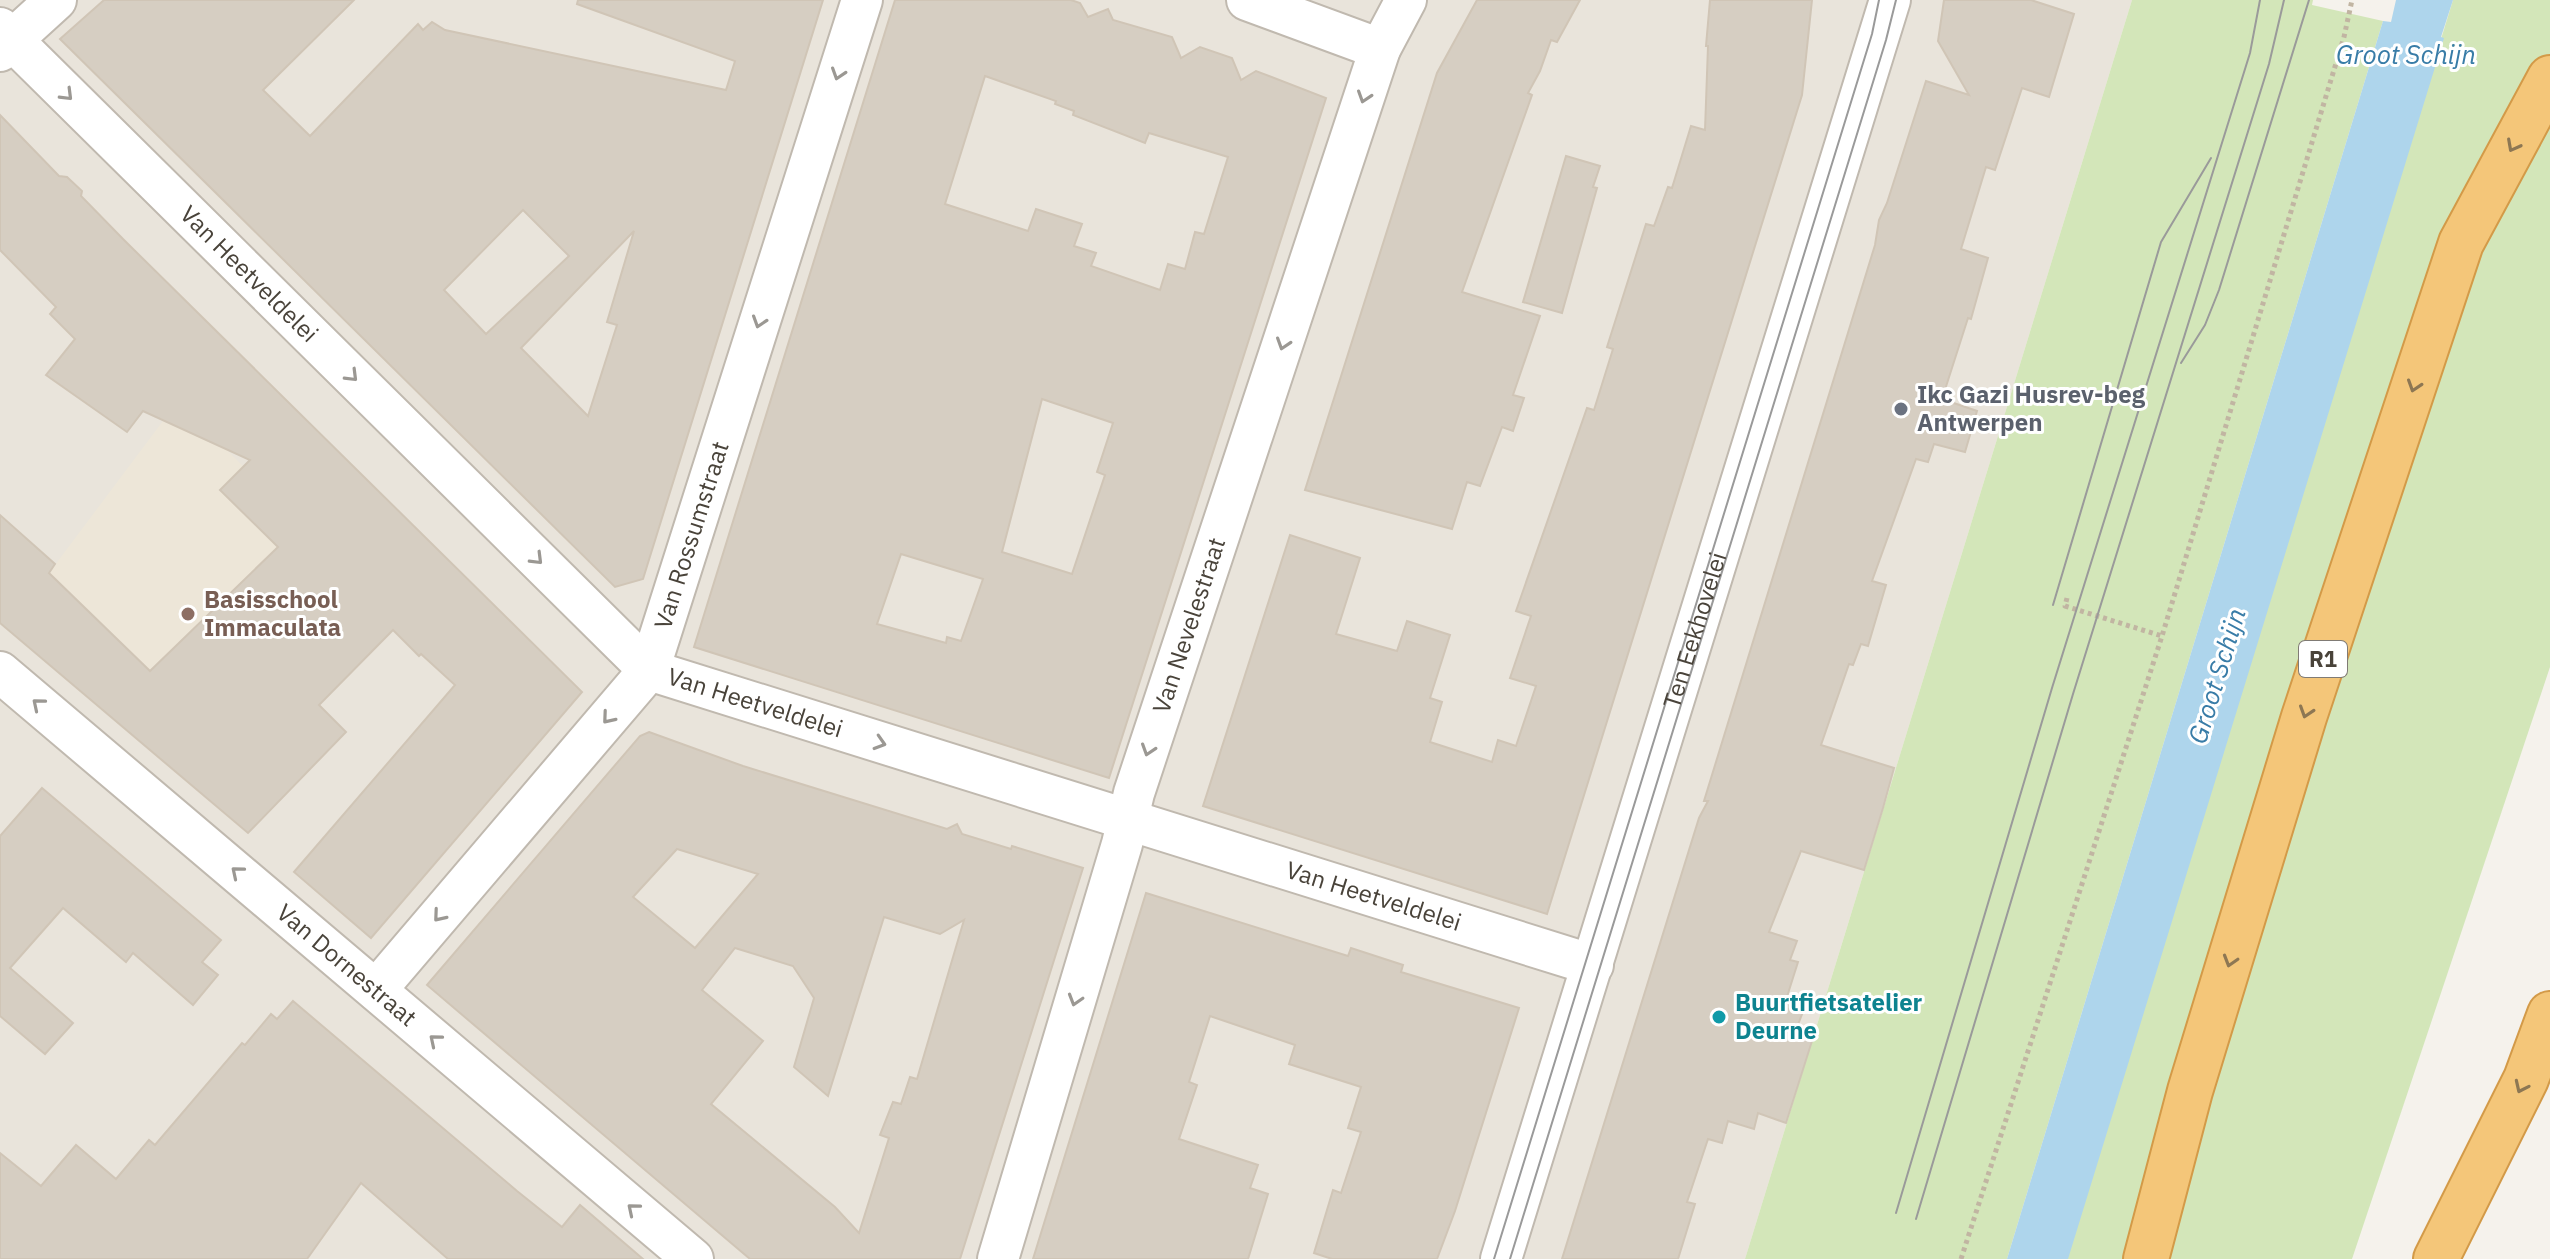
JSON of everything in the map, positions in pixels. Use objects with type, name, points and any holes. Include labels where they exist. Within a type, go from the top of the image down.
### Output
[{"type":"highway","name":"R1","points":[[2146,1259],[2190,1091],[2304,717],[2461,243],[2550,78]]},
{"type":"highway","points":[[2436,1259],[2526,1079],[2550,1014]]},
{"type":"street","points":[[4,40],[56,0]]},
{"type":"street","name":"Van Rossumstraat","points":[[376,990],[649,670],[862,0]]},
{"type":"street","points":[[1247,0],[1380,49]]},
{"type":"street","name":"Van Nevelestraat","points":[[998,1259],[1127,820],[1380,49],[1406,0]]},
{"type":"street","name":"Ten Eekhovelei","points":[[1501,1259],[1890,0]]},
{"type":"street","name":"Van Heetveldelei","points":[[4,40],[649,670],[1593,965]]},
{"type":"street","name":"Van Dornestraat","points":[[0,672],[693,1259]]},
{"type":"path","points":[[1961,1259],[2162,636],[2344,37],[2352,0]]},
{"type":"path","points":[[2067,598],[2065,606],[2162,636]]},
{"type":"path","points":[[2115,621],[2117,613]]},
{"type":"shaded area","points":[[0,0],[2132,0],[1745,1259],[0,1259]]},
{"type":"shaded area","name":"Basisschool Immaculata","points":[[163,421],[227,450],[291,515],[317,703],[346,732],[248,832],[7,629]]},
{"type":"green space","points":[[2132,0],[2313,0],[2312,5],[2383,21],[2007,1259],[1745,1259]]},
{"type":"green space","points":[[2453,0],[2550,0],[2550,667],[2352,1259],[2067,1259]]},
{"type":"water","name":"Groot Schijn","points":[[2396,0],[2453,0],[2441,37],[2444,38],[2068,1259],[2007,1259],[2383,21],[2391,22]]},
{"type":"building","points":[[104,0],[354,0],[263,90],[310,136],[418,24],[423,30],[432,22],[445,30],[726,90],[735,61],[577,4],[578,0],[823,0],[643,579],[615,587],[60,39]],"holes":[[[523,210],[569,256],[486,334],[444,290]],[[634,231],[607,322],[617,325],[588,416],[521,348]]]},
{"type":"building","points":[[895,0],[1071,0],[1080,3],[1088,17],[1108,9],[1113,20],[1172,37],[1181,58],[1200,47],[1232,58],[1241,80],[1256,71],[1326,98],[1109,778],[694,647]],"holes":[[[985,76],[1056,101],[1055,104],[1074,111],[1073,115],[1145,143],[1149,133],[1228,157],[1204,234],[1195,232],[1185,269],[1168,264],[1160,290],[1091,266],[1096,253],[1074,246],[1082,224],[1036,209],[1028,231],[945,204]],[[1042,399],[1113,423],[1097,472],[1105,475],[1072,574],[1002,552]],[[901,554],[983,579],[961,641],[947,637],[946,643],[877,624]]]},
{"type":"building","points":[[1477,0],[1580,0],[1557,42],[1551,40],[1528,93],[1532,95],[1462,292],[1540,316],[1513,395],[1524,398],[1513,431],[1502,427],[1480,486],[1467,482],[1452,529],[1305,490],[1437,73]]},
{"type":"building","points":[[1710,0],[1812,0],[1802,95],[1547,914],[1203,806],[1290,535],[1360,558],[1336,634],[1397,651],[1407,621],[1450,635],[1430,698],[1442,702],[1430,742],[1492,762],[1498,740],[1516,746],[1536,686],[1510,678],[1531,616],[1516,611],[1587,408],[1594,410],[1613,349],[1607,347],[1646,224],[1654,226],[1668,187],[1672,188],[1691,126],[1705,130]]},
{"type":"building","points":[[1944,0],[2031,0],[2074,14],[2049,97],[2022,88],[1995,170],[1986,167],[1961,249],[1988,258],[1971,319],[1968,318],[1942,399],[1977,411],[1965,452],[1934,444],[1928,462],[1916,459],[1872,581],[1886,585],[1868,646],[1861,644],[1853,665],[1849,664],[1821,745],[1894,768],[1883,808],[1864,870],[1801,851],[1769,932],[1797,941],[1790,960],[1798,962],[1785,1003],[1804,1009],[1794,1035],[1812,1041],[1786,1123],[1758,1113],[1754,1129],[1728,1121],[1722,1143],[1708,1139],[1687,1202],[1695,1204],[1678,1259],[1562,1259],[1699,818],[1708,801],[1704,801],[1875,245],[1879,220],[1926,81],[1969,95],[1938,41]]},
{"type":"building","points":[[0,115],[59,176],[67,177],[82,191],[81,196],[124,240],[582,692],[371,938],[294,872],[455,685],[393,630],[319,705],[346,732],[248,833],[0,623],[0,515],[55,564],[49,573],[150,671],[278,547],[220,490],[250,460],[143,411],[127,432],[46,375],[75,339],[50,314],[56,307],[0,250]]},
{"type":"building","points":[[1566,156],[1600,166],[1593,187],[1597,188],[1562,313],[1523,302]]},
{"type":"building","points":[[649,732],[743,766],[947,829],[957,824],[962,834],[1083,868],[960,1259],[750,1259],[427,985],[640,736]],"holes":[[[677,849],[758,874],[695,948],[633,897]],[[884,917],[940,934],[964,920],[917,1079],[910,1077],[901,1104],[893,1102],[880,1135],[889,1138],[859,1233],[835,1207],[711,1104],[763,1041],[702,990],[735,948],[793,966],[814,998],[794,1067],[828,1096]]]},
{"type":"building","points":[[42,788],[221,940],[202,962],[218,975],[193,1005],[133,953],[126,962],[63,908],[10,968],[73,1023],[45,1054],[0,1016],[0,836]]},
{"type":"building","points":[[1146,893],[1348,956],[1351,948],[1403,965],[1401,972],[1519,1008],[1437,1259],[1332,1259],[1314,1253],[1333,1190],[1341,1193],[1361,1132],[1348,1128],[1361,1087],[1289,1064],[1295,1045],[1210,1016],[1189,1082],[1197,1085],[1179,1139],[1258,1165],[1250,1188],[1268,1194],[1248,1259],[1033,1259]]},
{"type":"building","points":[[293,1001],[562,1227],[580,1205],[643,1259],[448,1259],[361,1183],[307,1259],[0,1259],[0,1153],[41,1186],[76,1145],[116,1179],[149,1140],[155,1145],[242,1043],[245,1045],[271,1014],[277,1019]]},
{"type":"tram line","points":[[1494,1259],[1872,34],[1879,0]]},
{"type":"tram line","points":[[1510,1259],[1896,0]]},
{"type":"tram line","points":[[1896,1213],[2052,688],[2250,53],[2260,0]]},
{"type":"tram line","points":[[1916,1219],[2073,694],[2269,64],[2284,0]]},
{"type":"tram line","points":[[2181,363],[2205,325],[2219,290],[2309,0]]},
{"type":"tram line","points":[[2053,605],[2161,242],[2211,158]]},
{"type":"place","name":"Ikc Gazi Husrev-beg Antwerpen","points":[[1901,409]]},
{"type":"place","name":"Basisschool Immaculata","points":[[188,614]]},
{"type":"place","name":"Buurtfietsatelier Deurne","points":[[1719,1017]]}]
